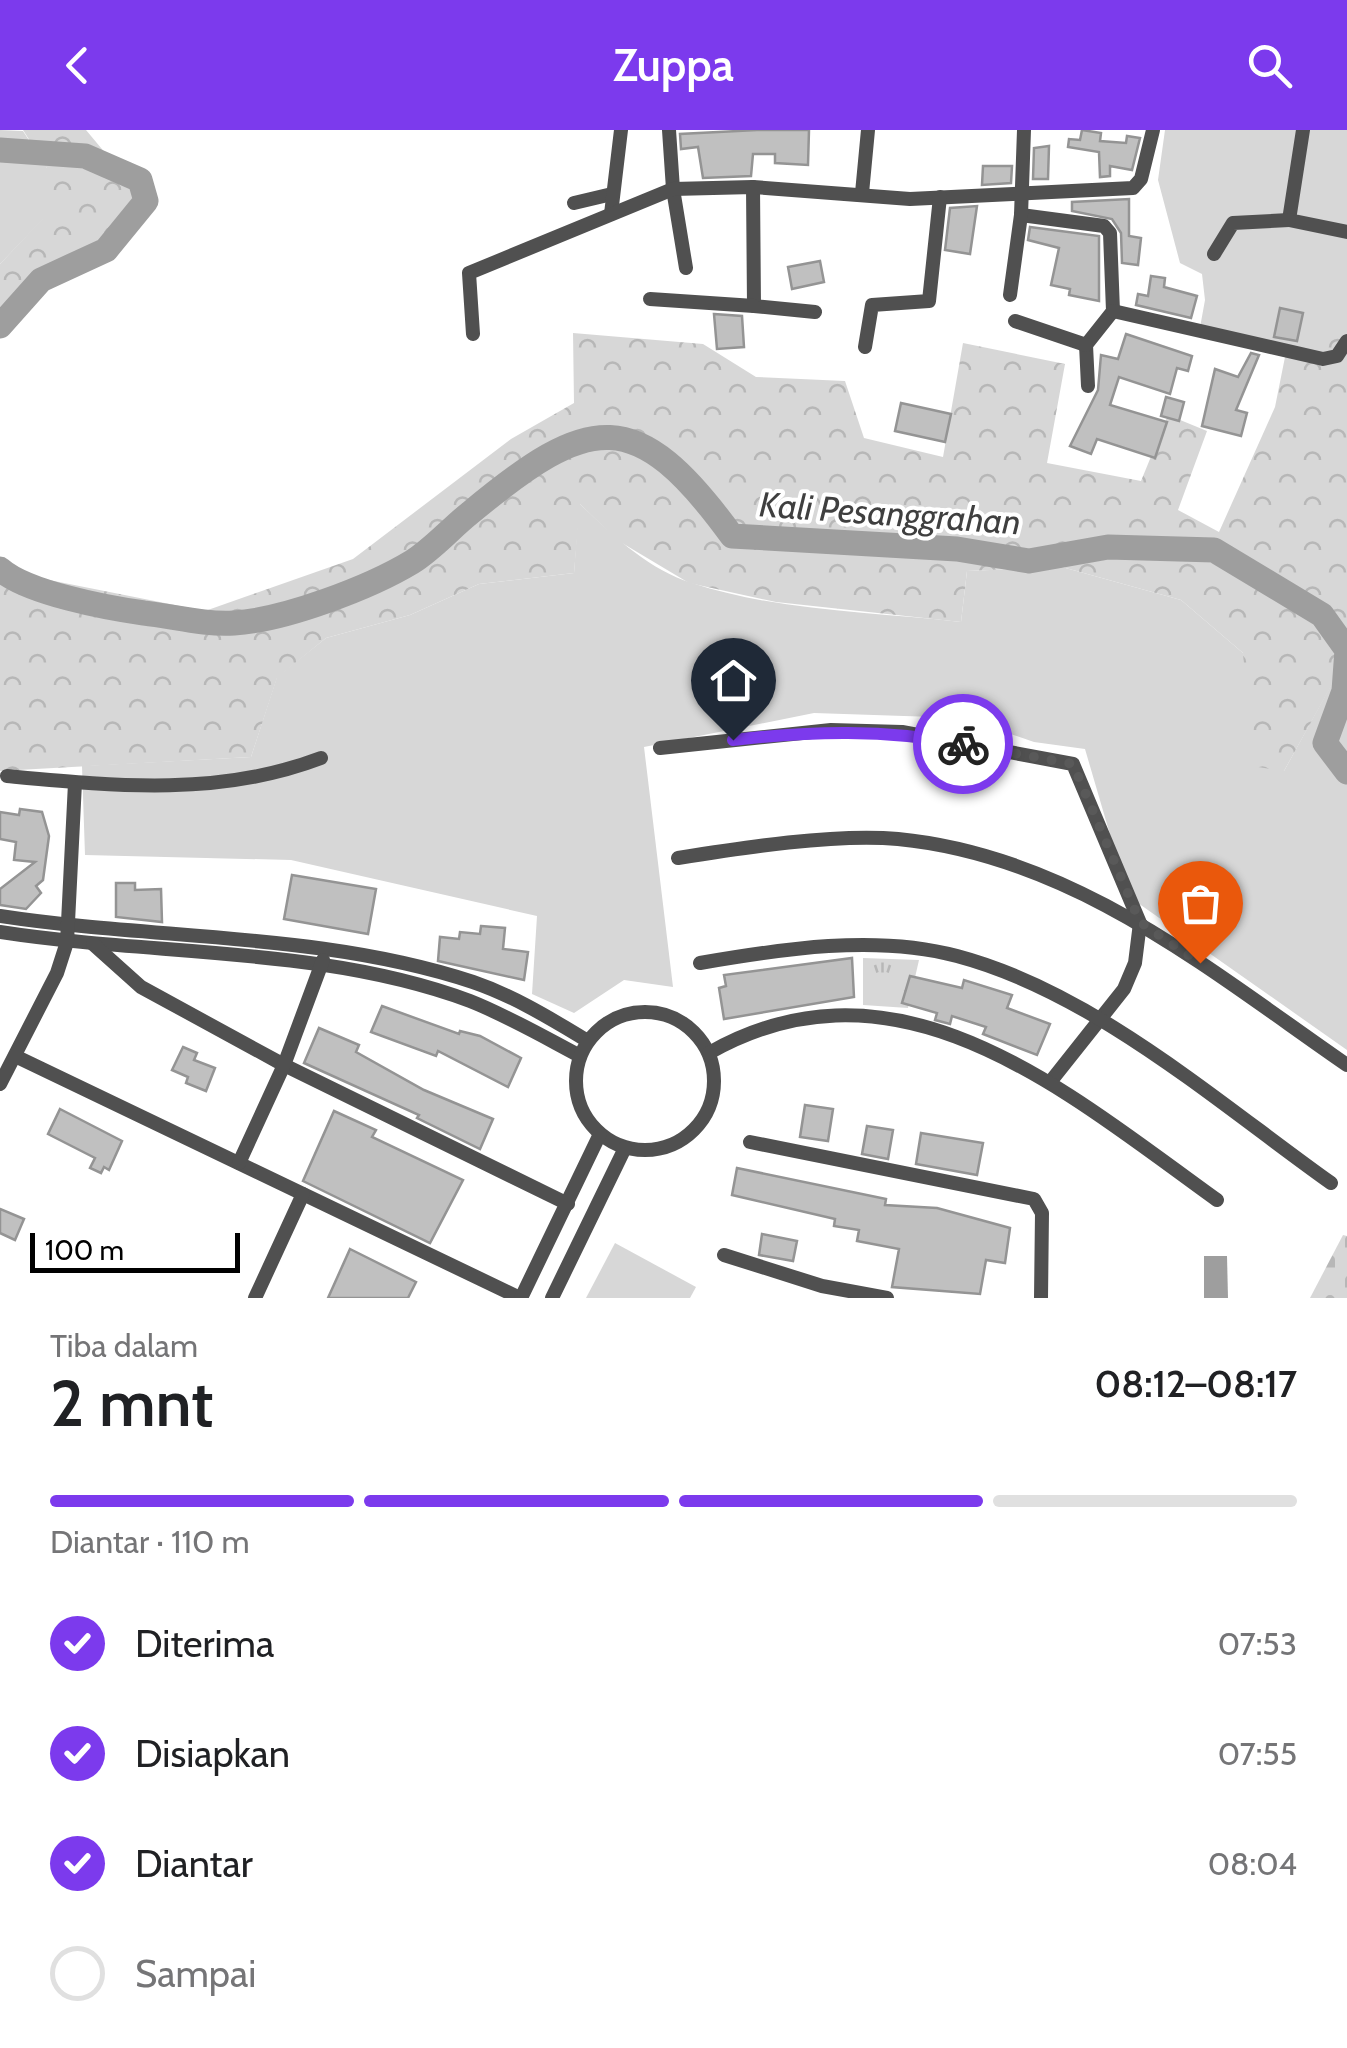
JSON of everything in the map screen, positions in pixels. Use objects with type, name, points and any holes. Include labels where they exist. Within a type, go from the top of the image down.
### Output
[{"type":"street","points":[[610,214],[620,130]]},
{"type":"street","points":[[669,130],[673,189],[686,268]]},
{"type":"street","points":[[862,193],[868,130]]},
{"type":"street","points":[[1010,295],[1022,215],[1024,130]]},
{"type":"street","points":[[472,334],[469,272],[673,189],[753,186],[910,199],[1022,196],[1136,186],[1153,130]]},
{"type":"street","points":[[1289,220],[1303,130]]},
{"type":"street","points":[[753,186],[754,306]]},
{"type":"street","points":[[574,203],[612,194]]},
{"type":"street","points":[[866,347],[872,305],[929,301],[940,196]]},
{"type":"street","points":[[1022,215],[1108,229],[1112,311],[1086,344],[1088,386]]},
{"type":"street","points":[[1214,254],[1233,223],[1289,220],[1347,232]]},
{"type":"street","points":[[650,299],[815,312]]},
{"type":"street","points":[[1112,311],[1323,359],[1340,353],[1347,342]]},
{"type":"street","points":[[1015,321],[1086,344]]},
{"type":"street","points":[[660,748],[830,730],[884,732],[1073,764],[1140,922],[1135,963],[1124,989],[1051,1081]]},
{"type":"street","points":[[7,776],[166,787],[272,776],[321,758]]},
{"type":"street","points":[[0,1084],[67,942],[75,783]]},
{"type":"street","points":[[678,858],[749,846],[895,838],[978,852],[1050,876],[1140,922],[1347,1065]]},
{"type":"street","points":[[0,916],[66,926],[326,950],[473,982],[511,997],[588,1041]]},
{"type":"street","points":[[0,932],[321,966],[468,1000],[580,1056]]},
{"type":"street","points":[[93,944],[140,986],[284,1065],[568,1204]]},
{"type":"street","points":[[700,962],[778,950],[882,948],[954,955],[1025,980],[1098,1018],[1330,1183]]},
{"type":"street","points":[[239,1163],[284,1065],[326,950]]},
{"type":"street","points":[[648,1011],[686,1024],[708,1053],[713,1094],[693,1131],[673,1145],[650,1151],[626,1148],[600,1134],[586,1118],[577,1098],[580,1056],[588,1041],[614,1019],[648,1011]]},
{"type":"street","points":[[708,1053],[744,1032],[793,1019],[888,1018],[944,1031],[994,1049],[1051,1081],[1217,1200]]},
{"type":"street","points":[[16,1056],[521,1298],[600,1134]]},
{"type":"street","points":[[750,1142],[1034,1199],[1042,1213],[1041,1298]]},
{"type":"street","points":[[552,1298],[626,1148]]},
{"type":"street","points":[[255,1298],[303,1194]]},
{"type":"street","points":[[724,1255],[822,1286],[887,1298]]},
{"type":"green space","points":[[0,130],[23,131],[47,168],[47,215],[0,264]]},
{"type":"green space","points":[[23,130],[86,130],[137,191],[99,252],[0,316],[0,264],[47,214],[47,168]]},
{"type":"green space","points":[[1165,130],[1347,130],[1347,342],[1340,354],[1199,333],[1205,300],[1202,274],[1180,263],[1158,180]]},
{"type":"green space","points":[[1347,330],[1347,687],[1335,679],[1284,771],[1252,766],[1243,653],[1181,600],[1062,567],[967,571],[961,622],[776,602],[689,583],[617,540],[580,504],[574,573],[479,584],[410,615],[326,638],[277,678],[251,757],[0,771],[0,557],[34,577],[205,611],[353,559],[511,439],[574,403],[573,333],[703,344],[756,377],[845,381],[864,438],[943,457],[963,343],[1065,364],[1047,463],[1141,481],[1168,415],[1207,431],[1178,510],[1219,532],[1275,407],[1286,352]]},
{"type":"green space","points":[[579,503],[631,550],[661,569],[692,583],[757,600],[961,622],[967,571],[1062,567],[1181,600],[1243,653],[1284,771],[1335,678],[1347,687],[1347,1050],[1128,896],[1085,749],[1034,742],[964,718],[814,713],[644,747],[673,987],[624,980],[574,1013],[532,994],[537,916],[291,860],[85,855],[82,766],[251,757],[277,677],[326,638],[410,615],[479,584],[574,573]]},
{"type":"green space","points":[[863,958],[919,960],[908,1008],[863,1005]]},
{"type":"green space","points":[[1343,1235],[1347,1236],[1347,1298],[1310,1298]]},
{"type":"green space","points":[[615,1243],[696,1287],[690,1298],[586,1298]]},
{"type":"shaded area","points":[[1204,1256],[1227,1256],[1228,1298],[1204,1298]]},
{"type":"building","points":[[809,130],[808,165],[775,163],[775,154],[753,154],[751,176],[703,178],[698,147],[681,149],[680,134]]},
{"type":"building","points":[[1082,130],[1101,133],[1100,141],[1126,143],[1127,136],[1140,138],[1132,170],[1110,166],[1110,176],[1100,177],[1099,152],[1068,147],[1069,139],[1080,140]]},
{"type":"building","points":[[1049,146],[1048,179],[1033,179],[1034,148]]},
{"type":"building","points":[[983,166],[1012,166],[1011,183],[982,185]]},
{"type":"building","points":[[1129,199],[1129,236],[1141,238],[1138,265],[1122,263],[1121,233],[1112,219],[1072,211],[1072,202]]},
{"type":"building","points":[[977,206],[970,254],[945,250],[950,208]]},
{"type":"building","points":[[1030,227],[1099,236],[1099,301],[1069,295],[1070,289],[1051,285],[1059,248],[1028,240]]},
{"type":"building","points":[[820,261],[824,282],[792,289],[788,267]]},
{"type":"building","points":[[1151,276],[1165,278],[1164,287],[1197,296],[1191,318],[1136,305],[1138,294],[1148,296]]},
{"type":"building","points":[[1280,308],[1303,313],[1297,341],[1274,337]]},
{"type":"building","points":[[714,314],[742,316],[744,347],[717,349]]},
{"type":"building","points":[[1126,334],[1192,356],[1188,371],[1177,368],[1170,394],[1119,377],[1110,405],[1167,422],[1155,458],[1097,439],[1091,454],[1070,446],[1098,390],[1101,355],[1118,359]]},
{"type":"building","points":[[1251,353],[1259,355],[1236,410],[1247,413],[1241,436],[1202,426],[1215,369],[1238,377]]},
{"type":"building","points":[[1166,397],[1184,402],[1179,421],[1161,416]]},
{"type":"building","points":[[901,403],[951,414],[945,442],[895,431]]},
{"type":"building","points":[[20,809],[42,812],[49,836],[43,880],[36,886],[41,893],[26,909],[0,905],[0,889],[35,862],[14,860],[16,842],[0,839],[0,812],[19,815]]},
{"type":"building","points":[[292,875],[376,889],[368,934],[284,919]]},
{"type":"building","points":[[116,883],[135,883],[135,890],[161,889],[162,922],[116,917]]},
{"type":"building","points":[[481,926],[505,928],[503,949],[528,952],[524,980],[438,961],[440,937],[459,939],[460,932],[480,934]]},
{"type":"building","points":[[852,958],[854,997],[724,1019],[719,988],[726,986],[724,975]]},
{"type":"building","points":[[910,976],[962,988],[964,980],[1012,995],[1007,1008],[1050,1024],[1037,1055],[983,1034],[986,1027],[952,1016],[950,1024],[935,1020],[937,1013],[902,1003]]},
{"type":"building","points":[[382,1006],[459,1034],[460,1031],[480,1036],[521,1058],[508,1087],[438,1051],[436,1056],[371,1032]]},
{"type":"building","points":[[319,1028],[359,1045],[356,1052],[424,1090],[493,1119],[480,1149],[417,1118],[419,1115],[304,1063]]},
{"type":"building","points":[[183,1047],[197,1053],[194,1060],[215,1068],[206,1091],[186,1083],[188,1077],[172,1070]]},
{"type":"building","points":[[805,1105],[833,1109],[828,1141],[800,1137]]},
{"type":"building","points":[[60,1109],[122,1141],[109,1170],[104,1167],[101,1173],[90,1168],[95,1158],[48,1134]]},
{"type":"building","points":[[334,1111],[376,1130],[372,1137],[463,1180],[430,1243],[303,1181]]},
{"type":"building","points":[[867,1126],[893,1130],[888,1159],[862,1154]]},
{"type":"building","points":[[921,1133],[983,1143],[977,1175],[916,1164]]},
{"type":"building","points":[[737,1168],[886,1199],[885,1205],[937,1208],[1010,1228],[1005,1263],[986,1260],[980,1294],[892,1287],[899,1249],[857,1241],[859,1230],[834,1226],[835,1219],[732,1195]]},
{"type":"building","points":[[0,1209],[24,1219],[15,1240],[0,1233]]},
{"type":"building","points":[[762,1234],[797,1241],[793,1261],[759,1255]]},
{"type":"building","points":[[350,1249],[416,1282],[408,1298],[328,1298]]},
{"type":"waterway","name":"Kali Pesanggrahan","points":[[0,150],[85,156],[140,180],[146,201],[106,250],[41,280],[0,326]]},
{"type":"waterway","name":"Kali Pesanggrahan","points":[[0,569],[48,592],[129,611],[200,622],[254,621],[326,601],[394,572],[420,557],[512,480],[548,456],[580,442],[610,437],[639,444],[667,463],[698,493],[732,536],[957,549],[1029,561],[1108,547],[1214,550],[1322,615],[1347,650],[1344,691],[1325,743],[1347,772]]},
{"type":"way so far","points":[[963,744],[1073,764],[1140,922],[1200,963]]},
{"type":"route","points":[[733,740],[830,730],[902,732],[963,744]]}]
